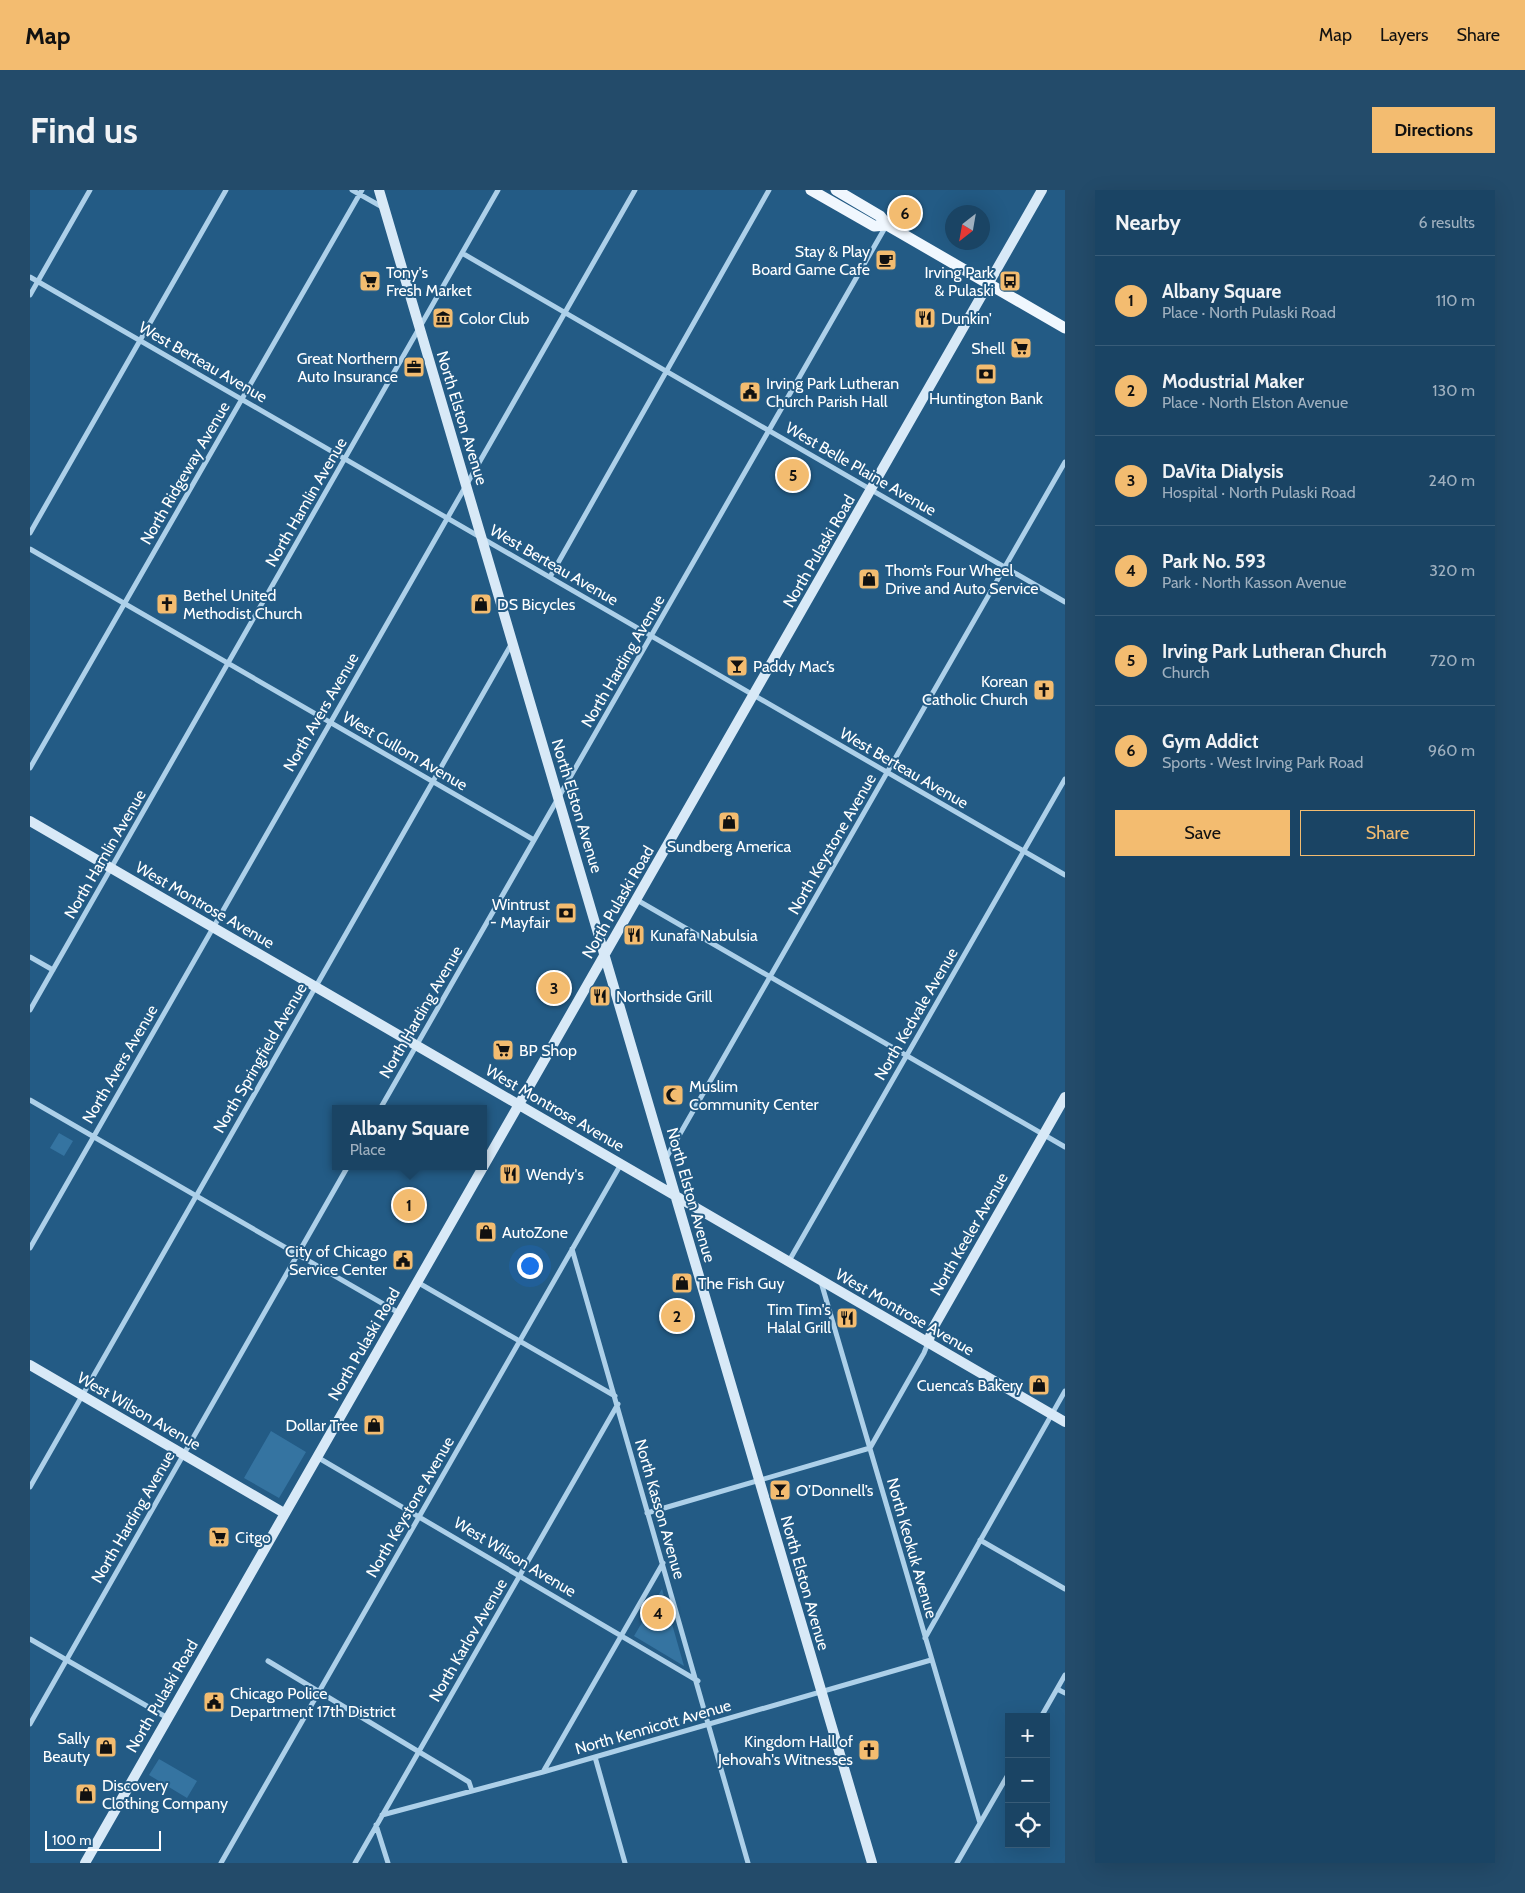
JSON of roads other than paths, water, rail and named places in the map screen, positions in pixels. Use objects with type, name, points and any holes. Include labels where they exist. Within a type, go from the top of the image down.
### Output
[{"type":"main road","name":"North Elston Avenue","points":[[379,190],[872,1863]]},
{"type":"main road","points":[[811,190],[874,226],[887,225]]},
{"type":"main road","points":[[836,190],[880,216],[887,225],[1065,328]]},
{"type":"main road","name":"North Pulaski Road","points":[[487,1160],[1042,190]]},
{"type":"main road","name":"West Montrose Avenue","points":[[30,821],[1065,1422]]},
{"type":"main road","name":"North Keeler Avenue","points":[[928,1342],[933,1328],[1065,1097]]},
{"type":"main road","name":"North Pulaski Road","points":[[85,1863],[166,1718],[481,1170]]},
{"type":"main road","name":"West Wilson Avenue","points":[[30,1365],[284,1513]]},
{"type":"street","points":[[30,295],[90,190]]},
{"type":"street","points":[[30,533],[226,190]]},
{"type":"street","points":[[352,190],[360,192],[385,209]]},
{"type":"street","name":"North Hamlin Avenue","points":[[30,1010],[498,190]]},
{"type":"street","name":"North Avers Avenue","points":[[30,1248],[635,190]]},
{"type":"street","points":[[550,577],[769,190]]},
{"type":"street","name":"North Ridgeway Avenue","points":[[30,768],[360,192]]},
{"type":"street","name":"North Harding Avenue","points":[[382,1105],[887,225]]},
{"type":"street","name":"West Belle Plaine Avenue","points":[[462,253],[1065,602]]},
{"type":"street","name":"West Berteau Avenue","points":[[30,277],[1065,875]]},
{"type":"street","name":"North Keystone Avenue","points":[[665,1161],[1065,462]]},
{"type":"street","name":"West Cullom Avenue","points":[[30,549],[534,840]]},
{"type":"street","name":"North Springfield Avenue","points":[[30,1487],[512,642]]},
{"type":"street","name":"North Kedvale Avenue","points":[[789,1261],[1065,780]]},
{"type":"street","points":[[637,900],[1065,1148]]},
{"type":"street","points":[[30,957],[53,970]]},
{"type":"street","points":[[30,1100],[399,1313]]},
{"type":"street","name":"North Keystone Avenue","points":[[221,1863],[621,1164]]},
{"type":"street","name":"North Harding Avenue","points":[[30,1724],[346,1170]]},
{"type":"street","name":"North Kasson Avenue","points":[[572,1249],[698,1681],[748,1863]]},
{"type":"street","name":"North Keokuk Avenue","points":[[820,1280],[980,1823]]},
{"type":"street","points":[[417,1281],[615,1396]]},
{"type":"street","name":"North Keeler Avenue","points":[[870,1448],[928,1342]]},
{"type":"street","points":[[925,1638],[1065,1391]]},
{"type":"street","name":"North Karlov Avenue","points":[[355,1863],[618,1404]]},
{"type":"street","points":[[648,1512],[760,1482],[870,1448]]},
{"type":"street","name":"West Wilson Avenue","points":[[317,1456],[620,1637],[698,1681]]},
{"type":"street","points":[[980,1540],[1065,1589]]},
{"type":"street","points":[[543,1772],[663,1563]]},
{"type":"street","points":[[30,1638],[166,1718]]},
{"type":"street","name":"North Kennicott Avenue","points":[[382,1815],[543,1772],[931,1660]]},
{"type":"street","points":[[268,1661],[469,1782],[472,1791]]},
{"type":"street","points":[[1043,1713],[1065,1675]]},
{"type":"street","points":[[1057,1689],[1065,1693]]},
{"type":"street","points":[[595,1757],[625,1863]]},
{"type":"street","points":[[957,1863],[1005,1780]]},
{"type":"street","points":[[376,1825],[388,1863]]},
{"type":"place","name":"Gym Addict","points":[[905,213]]},
{"type":"place","name":"Stay & Play Board Game Cafe","points":[[886,260]]},
{"type":"place","name":"Tony's Fresh Market","points":[[370,281]]},
{"type":"place","name":"Irving Park & Pulaski","points":[[1010,281]]},
{"type":"place","name":"Color Club","points":[[443,318]]},
{"type":"place","name":"Dunkin'","points":[[925,318]]},
{"type":"place","name":"Shell","points":[[1021,348]]},
{"type":"place","name":"Great Northern Auto Insurance","points":[[414,367]]},
{"type":"place","name":"Huntington Bank","points":[[986,374]]},
{"type":"place","name":"Irving Park Lutheran Church Parish Hall","points":[[750,392]]},
{"type":"place","name":"Irving Park Lutheran Church","points":[[793,475]]},
{"type":"place","name":"Thom’s Four Wheel Drive and Auto Service","points":[[869,579]]},
{"type":"place","name":"Bethel United Methodist Church","points":[[167,604]]},
{"type":"place","name":"DS Bicycles","points":[[481,604]]},
{"type":"place","name":"Paddy Mac’s","points":[[737,666]]},
{"type":"place","name":"Korean Catholic Church","points":[[1044,690]]},
{"type":"place","name":"Sundberg America","points":[[729,822]]},
{"type":"place","name":"Wintrust - Mayfair","points":[[566,913]]},
{"type":"place","name":"Kunafa Nabulsia","points":[[634,935]]},
{"type":"place","name":"DaVita Dialysis","points":[[554,988]]},
{"type":"place","name":"Northside Grill","points":[[600,996]]},
{"type":"place","name":"BP Shop","points":[[503,1050]]},
{"type":"place","name":"Muslim Community Center","points":[[673,1095]]},
{"type":"place","name":"Wendy's","points":[[510,1174]]},
{"type":"place","name":"Albany Square","points":[[409,1205]]},
{"type":"place","name":"AutoZone","points":[[486,1232]]},
{"type":"place","name":"City of Chicago Service Center","points":[[403,1260]]},
{"type":"place","name":"The Fish Guy","points":[[682,1283]]},
{"type":"place","name":"Modustrial Maker","points":[[677,1316]]},
{"type":"place","name":"Tim Tim's Halal Grill","points":[[847,1318]]},
{"type":"place","name":"Cuenca’s Bakery","points":[[1039,1385]]},
{"type":"place","name":"Dollar Tree","points":[[374,1425]]},
{"type":"place","name":"O’Donnell’s","points":[[780,1490]]},
{"type":"place","name":"Citgo","points":[[219,1537]]},
{"type":"place","name":"Park No. 593","points":[[658,1613]]},
{"type":"place","name":"Chicago Police Department 17th District","points":[[214,1702]]},
{"type":"place","name":"Sally Beauty","points":[[106,1747]]},
{"type":"place","name":"Kingdom Hall of Jehovah's Witnesses","points":[[869,1750]]},
{"type":"place","name":"Discovery Clothing Company","points":[[86,1794]]}]
